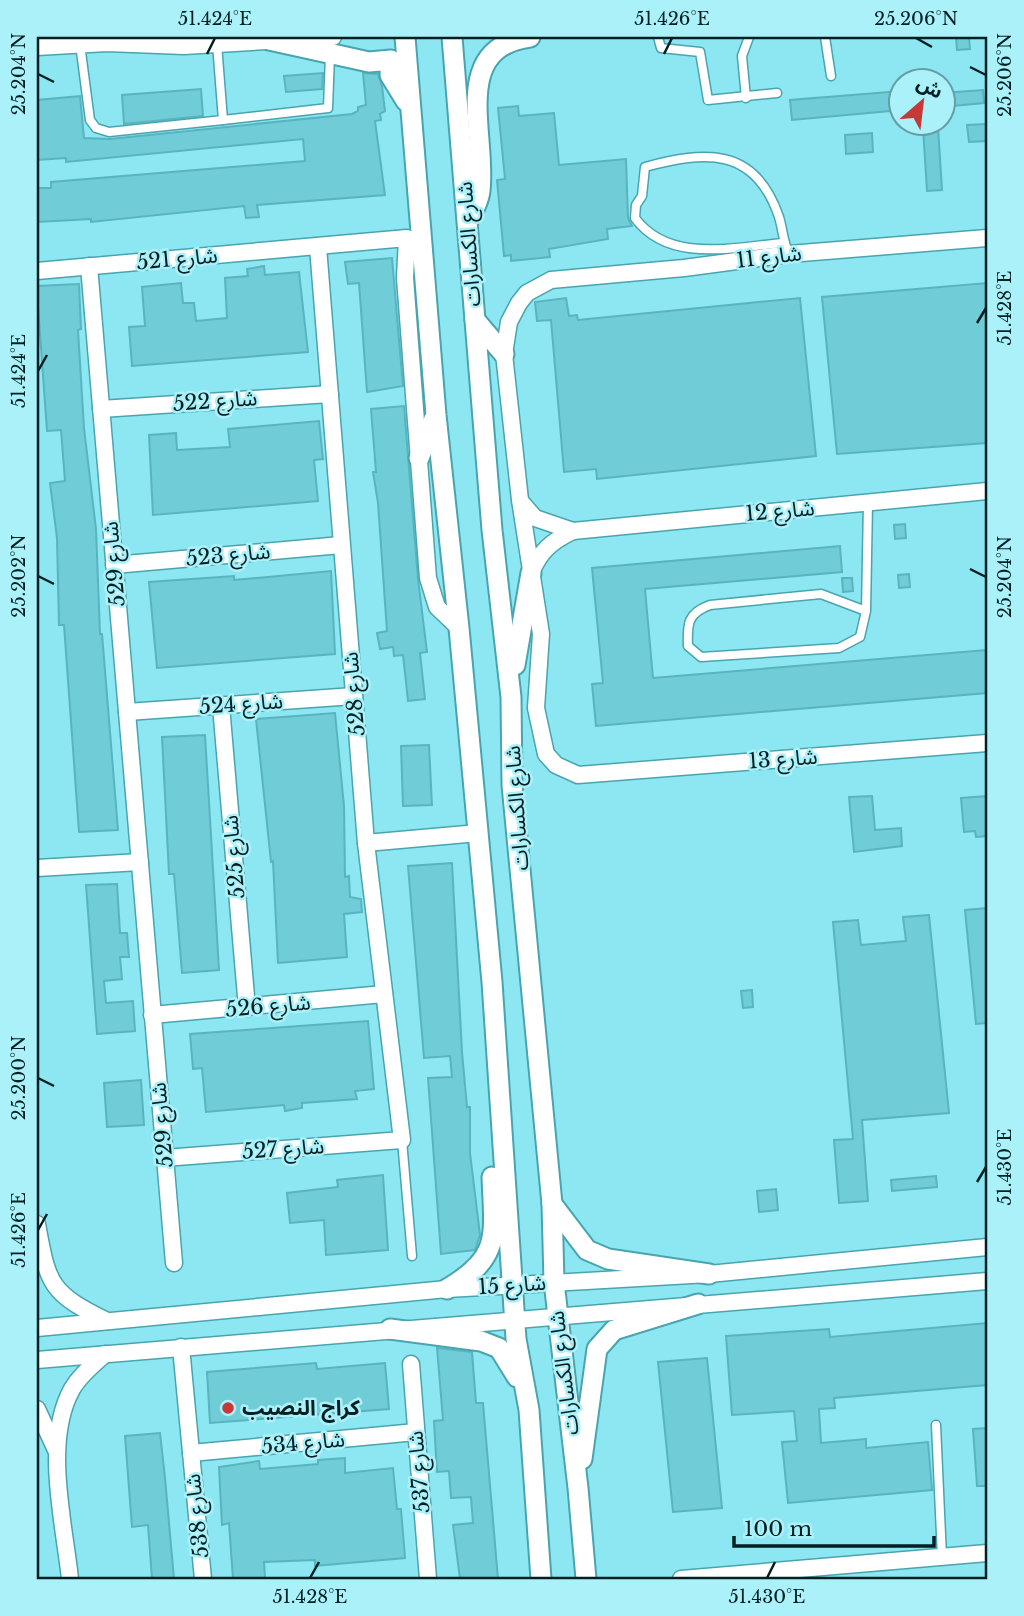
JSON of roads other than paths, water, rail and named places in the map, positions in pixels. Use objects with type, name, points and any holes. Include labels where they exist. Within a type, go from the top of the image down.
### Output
[{"type":"street","points":[[107,43],[126,37]]},
{"type":"street","name":"شارع الكسارات","points":[[405,37],[436,415],[478,833],[512,1284],[529,1410],[541,1579]]},
{"type":"street","name":"شارع الكسارات","points":[[452,37],[492,530],[511,697],[512,785],[552,1204],[557,1317],[586,1579]]},
{"type":"street","points":[[467,222],[481,189],[479,72],[496,48],[530,37]]},
{"type":"street","points":[[37,47],[107,43],[217,44],[269,40],[331,44],[369,62],[391,61],[390,75],[397,83],[410,110]]},
{"type":"street","points":[[318,247],[407,238],[405,278],[431,594],[445,617],[459,628]]},
{"type":"street","name":"شارع 11","points":[[551,279],[684,268],[786,248],[987,238]]},
{"type":"street","name":"شارع 521","points":[[37,271],[318,247]]},
{"type":"street","name":"شارع 528","points":[[318,247],[366,843],[402,1140]]},
{"type":"street","name":"شارع 529","points":[[89,267],[174,1263]]},
{"type":"street","name":"شارع الكسارات","points":[[551,279],[527,293],[519,303],[509,322],[504,354],[520,500],[541,634],[537,672],[538,720],[546,754],[556,765],[578,775]]},
{"type":"street","points":[[475,320],[504,354]]},
{"type":"street","name":"شارع 522","points":[[101,409],[330,394]]},
{"type":"street","points":[[419,458],[436,415]]},
{"type":"street","name":"شارع 12","points":[[531,573],[537,559],[551,542],[573,531],[987,492]]},
{"type":"street","name":"شارع 12","points":[[520,500],[535,518],[573,531]]},
{"type":"street","name":"شارع 523","points":[[114,565],[341,545]]},
{"type":"street","points":[[511,697],[522,611],[531,573]]},
{"type":"street","name":"شارع 524","points":[[127,712],[354,696]]},
{"type":"street","name":"شارع 525","points":[[221,706],[247,1009]]},
{"type":"street","name":"شارع 13","points":[[578,775],[987,743]]},
{"type":"street","points":[[366,843],[478,833]]},
{"type":"street","points":[[37,868],[139,862]]},
{"type":"street","name":"شارع 526","points":[[152,1015],[247,1009],[384,994]]},
{"type":"street","points":[[447,1289],[474,1273],[487,1255],[494,1232],[492,1164],[499,1100]]},
{"type":"street","name":"شارع 527","points":[[164,1158],[402,1140]]},
{"type":"street","points":[[552,1204],[587,1250],[608,1259],[709,1274]]},
{"type":"street","points":[[37,1224],[45,1268],[54,1286],[75,1305],[107,1321]]},
{"type":"street","name":"شارع 15","points":[[37,1328],[447,1289],[709,1274],[987,1247]]},
{"type":"street","name":"شارع 15","points":[[37,1360],[515,1318],[557,1317],[987,1281]]},
{"type":"street","points":[[578,1488],[597,1349],[614,1329],[698,1304]]},
{"type":"street","points":[[390,1329],[481,1341],[499,1348],[513,1366],[529,1410]]},
{"type":"street","points":[[181,1347],[191,1453]]},
{"type":"street","points":[[70,1579],[56,1450],[64,1408],[73,1388],[105,1354]]},
{"type":"street","name":"شارع 537","points":[[411,1364],[428,1579]]},
{"type":"street","points":[[37,1409],[56,1450]]},
{"type":"street","name":"شارع 534","points":[[191,1453],[416,1432]]},
{"type":"street","name":"شارع 538","points":[[191,1453],[203,1579]]},
{"type":"street","points":[[681,1579],[987,1553]]},
{"type":"lane","points":[[658,37],[661,48],[667,51],[699,52],[708,100],[777,93]]},
{"type":"lane","points":[[746,98],[742,56],[749,37]]},
{"type":"lane","points":[[825,37],[831,76]]},
{"type":"lane","points":[[80,44],[90,120],[96,128],[109,132],[328,108],[331,44]]},
{"type":"lane","points":[[217,44],[223,120]]},
{"type":"lane","points":[[714,156],[742,165],[768,197],[779,217],[786,248],[705,250],[661,242],[646,232],[635,218],[636,205],[642,196],[645,167],[683,158],[714,156]]},
{"type":"lane","points":[[866,611],[821,594],[710,604],[695,610],[687,623],[688,646],[701,657],[839,648],[860,637],[866,611],[868,503]]},
{"type":"lane","points":[[402,1140],[412,1256]]},
{"type":"lane","points":[[936,1425],[943,1556]]},
{"type":"place","name":"كراج النصيب","points":[[228,1408]]}]
